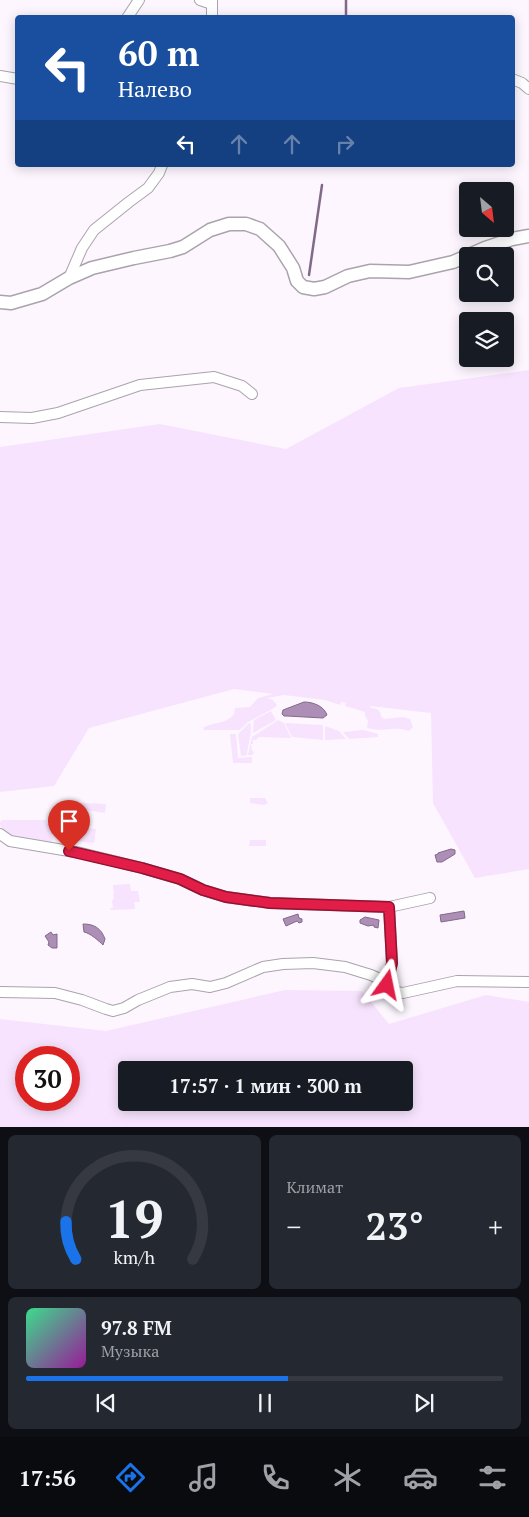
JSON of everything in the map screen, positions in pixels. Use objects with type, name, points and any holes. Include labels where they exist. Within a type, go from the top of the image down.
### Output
[{"type":"street","points":[[129,15],[139,0]]},
{"type":"street","points":[[200,0],[212,2],[212,15]]},
{"type":"street","points":[[0,76],[15,78]]},
{"type":"street","points":[[515,80],[529,89]]},
{"type":"street","points":[[69,278],[82,248],[94,230],[148,188],[161,167]]},
{"type":"street","points":[[0,302],[11,303],[42,294],[69,278],[92,268],[183,247],[210,230],[229,224],[246,224],[260,230],[279,246],[293,268],[297,281],[303,287],[314,290],[325,288],[348,276],[370,271],[408,272],[454,262],[485,248],[512,239],[529,236]]},
{"type":"street","points":[[0,417],[32,418],[58,413],[140,385],[214,377],[242,386],[252,394]]},
{"type":"street","points":[[0,834],[10,841],[80,853],[142,868],[180,879],[203,890],[226,897],[270,903],[389,907],[430,898]]},
{"type":"street","points":[[387,985],[392,963],[389,907]]},
{"type":"street","points":[[0,992],[55,994],[82,1000],[113,1011],[124,1008],[170,987],[192,984],[210,987],[226,984],[263,967],[313,963],[345,967],[371,974],[396,992],[403,993],[456,980],[529,982]]},
{"type":"shaded area","points":[[529,370],[529,869],[475,878],[433,803],[431,713],[370,706],[377,709],[384,719],[403,717],[410,719],[413,727],[409,731],[403,729],[378,730],[367,728],[368,721],[365,712],[345,706],[346,703],[341,702],[340,705],[325,700],[284,695],[268,698],[272,699],[277,705],[248,722],[240,730],[204,730],[203,728],[207,726],[227,720],[234,714],[235,708],[250,707],[258,698],[273,694],[234,689],[89,728],[54,786],[0,792],[0,447],[160,424],[286,449],[399,388]]},
{"type":"shaded area","points":[[304,702],[318,705],[327,715],[323,718],[284,716],[282,714],[283,710]]},
{"type":"shaded area","points":[[271,711],[276,720],[253,733],[254,720]]},
{"type":"shaded area","points":[[278,720],[284,723],[291,738],[259,737],[253,740],[253,744],[251,744],[254,753],[248,755],[252,737]]},
{"type":"shaded area","points":[[250,722],[251,734],[247,755],[241,756],[238,734]]},
{"type":"shaded area","points":[[285,723],[323,725],[323,740],[292,737]]},
{"type":"shaded area","points":[[325,726],[339,731],[346,739],[325,740]]},
{"type":"shaded area","points":[[363,730],[378,734],[378,737],[349,739],[343,732]]},
{"type":"shaded area","points":[[230,734],[236,734],[238,758],[252,757],[252,763],[233,763]]},
{"type":"shaded area","points":[[250,798],[265,798],[268,803],[264,805],[250,803]]},
{"type":"shaded area","points":[[79,804],[106,804],[105,813],[79,809]]},
{"type":"shaded area","points":[[2,820],[46,820],[53,840],[51,843],[11,835],[1,828],[0,822]]},
{"type":"shaded area","points":[[63,826],[96,829],[94,843],[61,839]]},
{"type":"shaded area","points":[[250,840],[266,840],[266,846],[249,846]]},
{"type":"shaded area","points":[[451,849],[455,850],[455,854],[442,862],[437,862],[435,855]]},
{"type":"shaded area","points":[[130,884],[131,891],[138,891],[140,902],[134,902],[135,909],[111,910],[110,908],[113,908],[112,900],[114,899],[113,885]]},
{"type":"shaded area","points":[[464,911],[465,918],[441,922],[440,915]]},
{"type":"shaded area","points":[[298,914],[302,922],[299,923],[297,921],[286,926],[283,919]]},
{"type":"shaded area","points":[[365,917],[379,920],[378,928],[374,927],[374,925],[368,926],[360,923],[360,920]]},
{"type":"shaded area","points":[[83,924],[99,929],[105,939],[103,945],[92,935],[84,932]]},
{"type":"shaded area","points":[[51,932],[53,935],[57,934],[57,948],[52,948],[48,945],[49,942],[45,936]]},
{"type":"shaded area","points":[[285,990],[362,991],[389,1024],[486,995],[529,1002],[529,1127],[0,1127],[0,1019],[106,1031]]},
{"type":"waterway","points":[[346,0],[346,15]]},
{"type":"waterway","points":[[309,275],[322,185]]},
{"type":"route","points":[[69,851],[180,879],[203,890],[226,897],[270,903],[389,907],[392,963],[387,985]]}]
